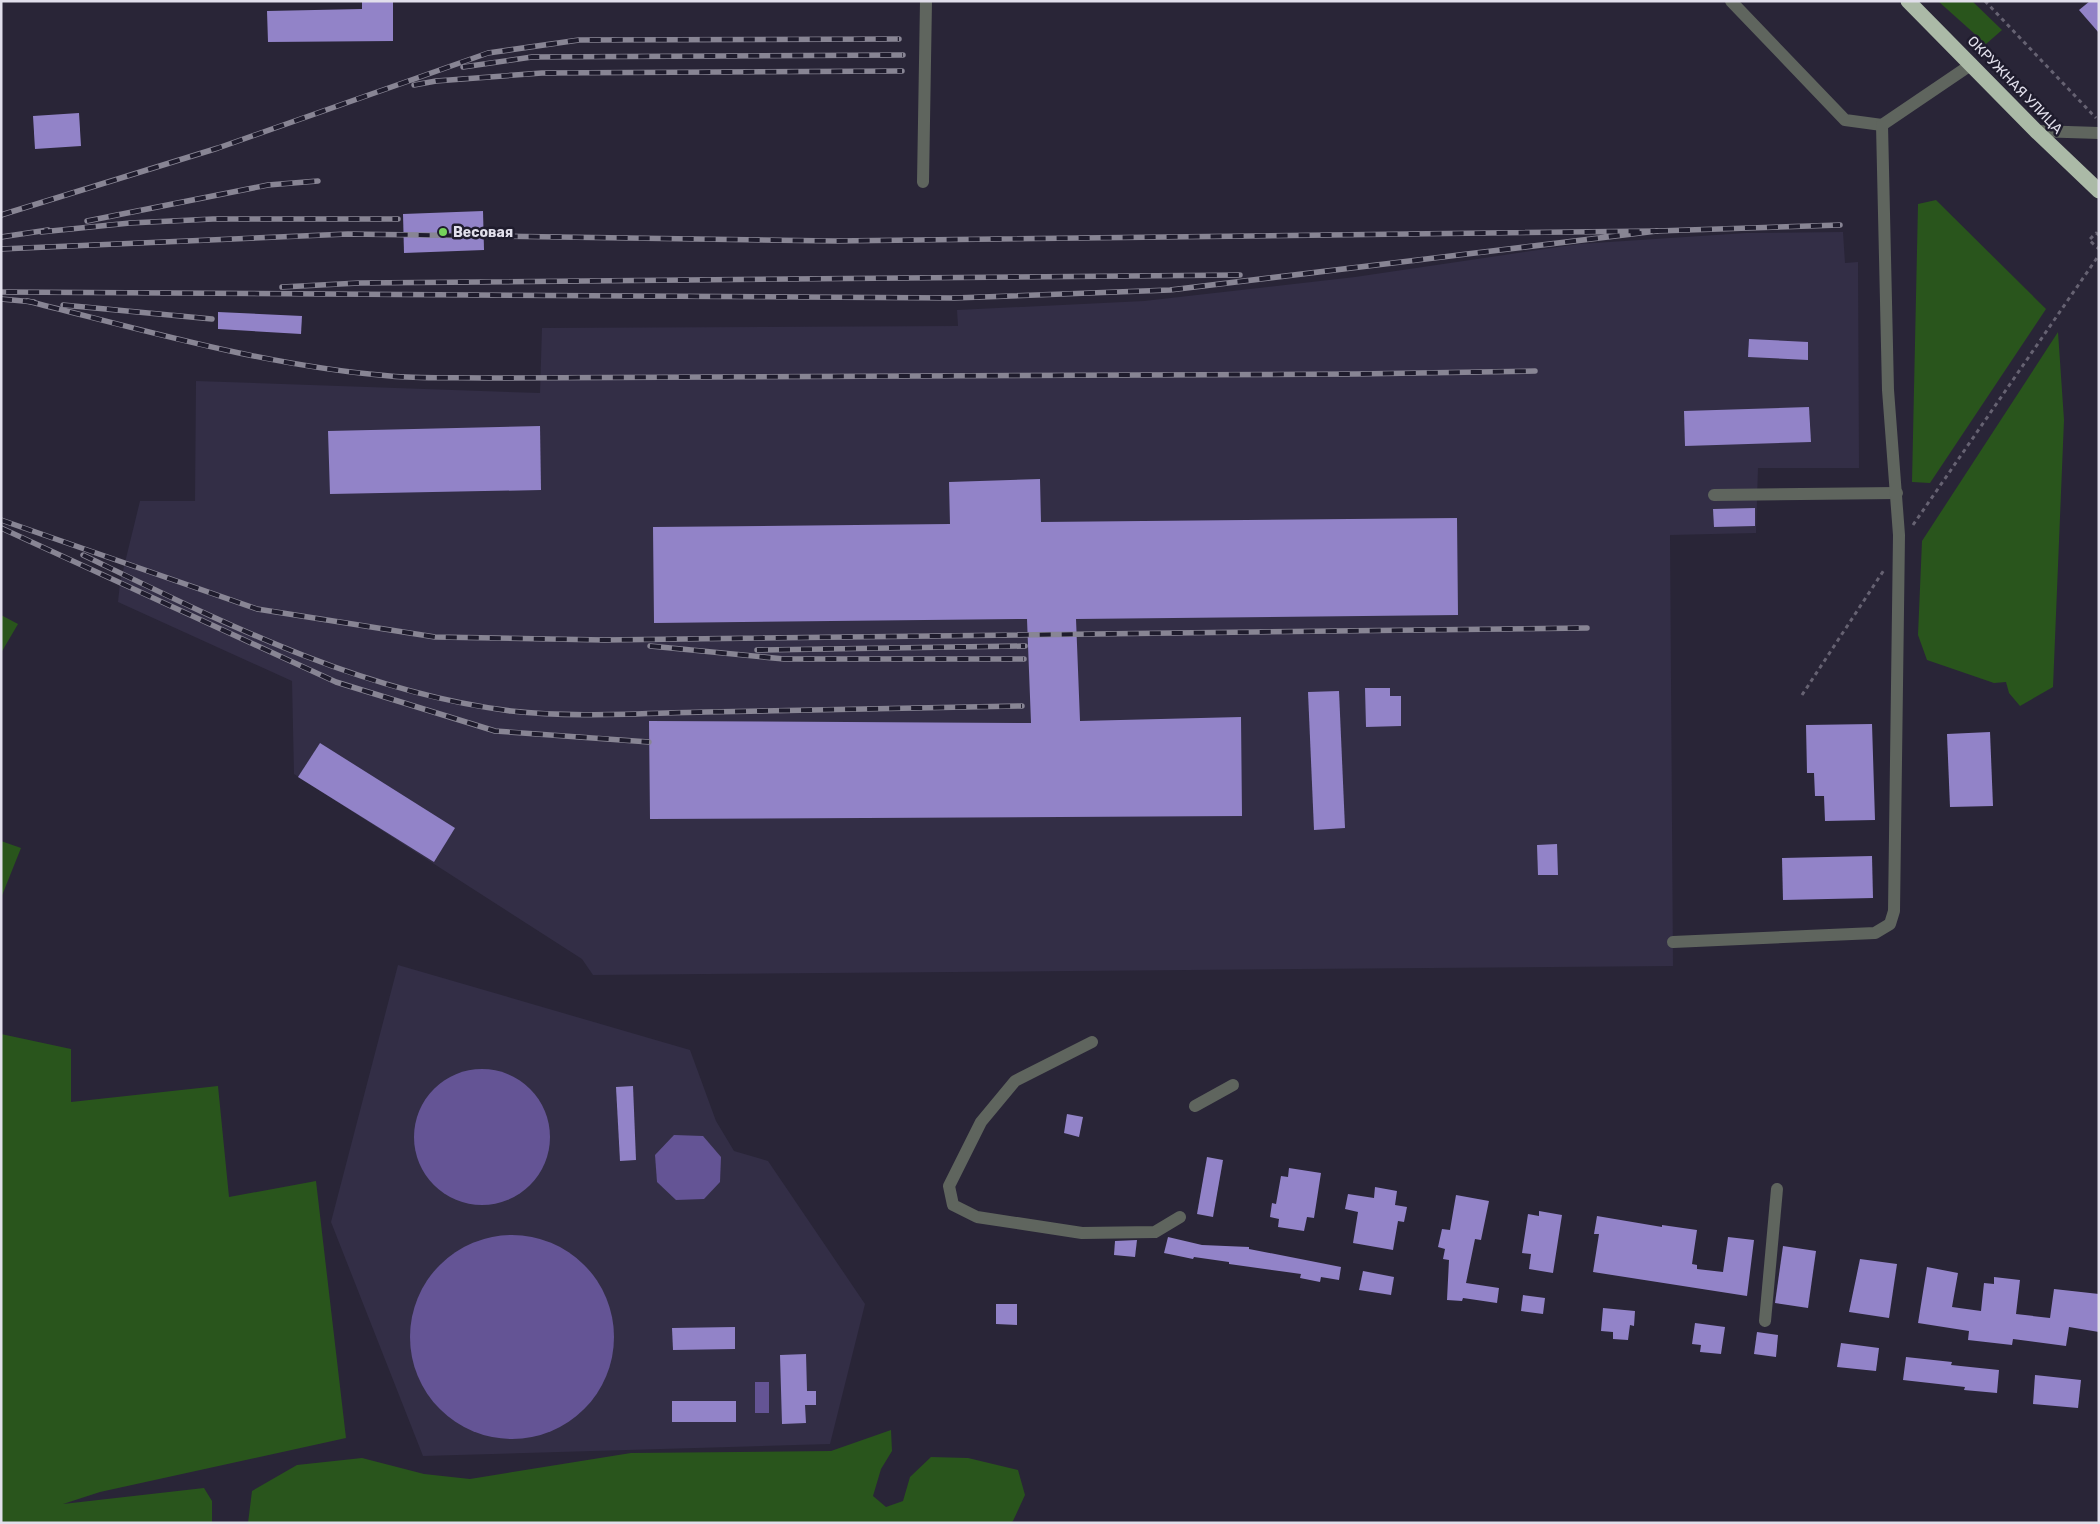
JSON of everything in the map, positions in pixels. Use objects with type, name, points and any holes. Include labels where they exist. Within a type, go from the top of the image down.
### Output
[{"type":"highway","name":"ОКРУЖНАЯ УЛИЦА","points":[[1908,1],[2036,131],[2099,191]]},
{"type":"street","points":[[923,182],[926,1]]},
{"type":"street","points":[[1731,1],[1845,120],[1882,125],[1972,64]]},
{"type":"street","points":[[1673,942],[1875,933],[1890,924],[1894,911],[1899,547],[1897,493],[1888,390],[1882,125]]},
{"type":"street","points":[[2036,131],[2099,132]]},
{"type":"street","points":[[1714,495],[1897,493]]},
{"type":"street","points":[[1092,1042],[1015,1082],[981,1122],[949,1186],[954,1205],[977,1217],[1082,1233],[1155,1232],[1180,1217]]},
{"type":"street","points":[[1194,1106],[1232,1085]]},
{"type":"street","points":[[1765,1321],[1777,1189]]},
{"type":"path","points":[[1984,1],[2099,121]]},
{"type":"path","points":[[2099,235],[2096,233],[2089,240],[2099,249]]},
{"type":"path","points":[[1802,695],[2065,301],[2099,255]]},
{"type":"shaded area","points":[[1843,232],[1845,263],[1858,262],[1859,468],[1758,468],[1756,533],[1670,535],[1673,966],[593,975],[582,959],[294,774],[292,681],[118,602],[120,583],[140,501],[195,501],[196,381],[540,393],[542,328],[958,326],[957,310],[1144,301],[1355,277],[1579,244],[1746,233]]},
{"type":"shaded area","points":[[398,965],[690,1050],[716,1121],[734,1151],[768,1161],[865,1304],[830,1444],[423,1456],[331,1222]]},
{"type":"shaded area","points":[[482,1069],[508,1074],[520,1080],[530,1089],[539,1099],[545,1111],[550,1137],[545,1163],[539,1175],[530,1185],[520,1194],[508,1200],[482,1205],[456,1200],[444,1194],[434,1185],[425,1175],[419,1163],[414,1137],[419,1111],[425,1099],[434,1089],[444,1080],[456,1074]]},
{"type":"shaded area","points":[[674,1135],[703,1136],[721,1157],[720,1182],[704,1199],[676,1200],[657,1182],[655,1155]]},
{"type":"shaded area","points":[[502,1235],[522,1235],[551,1242],[577,1258],[591,1272],[607,1298],[614,1327],[614,1347],[607,1376],[591,1402],[577,1416],[551,1432],[542,1435],[522,1439],[502,1439],[473,1432],[447,1416],[433,1402],[417,1376],[414,1367],[410,1347],[410,1327],[417,1298],[433,1272],[447,1258],[473,1242],[482,1239]]},
{"type":"shaded area","points":[[755,1382],[769,1382],[769,1413],[755,1413]]},
{"type":"green space","points":[[1938,1],[1972,1],[2002,30],[1986,44]]},
{"type":"green space","points":[[1936,200],[2046,309],[1930,483],[1912,482],[1918,204]]},
{"type":"green space","points":[[2058,332],[2064,420],[2053,687],[2020,706],[2009,693],[2006,682],[1994,683],[1927,660],[1918,635],[1922,541]]},
{"type":"green space","points":[[1,615],[18,624],[1,653]]},
{"type":"green space","points":[[1,841],[21,848],[1,898]]},
{"type":"green space","points":[[1,1034],[71,1049],[71,1102],[218,1086],[229,1197],[316,1181],[346,1438],[100,1492],[63,1504],[204,1488],[212,1501],[212,1523],[1,1523]]},
{"type":"green space","points":[[891,1430],[892,1451],[881,1469],[873,1496],[886,1507],[903,1501],[910,1477],[931,1457],[968,1458],[1018,1470],[1025,1495],[1013,1521],[1010,1523],[248,1523],[252,1491],[297,1465],[362,1458],[424,1474],[470,1479],[631,1453],[831,1451]]},
{"type":"building","points":[[362,1],[393,1],[393,41],[268,42],[267,11],[362,9]]},
{"type":"building","points":[[2090,1],[2099,1],[2099,33],[2079,10]]},
{"type":"building","points":[[79,113],[81,146],[35,149],[33,116]]},
{"type":"building","name":"Весовая","points":[[483,211],[484,250],[404,253],[403,214]]},
{"type":"building","points":[[218,312],[302,316],[301,334],[218,329]]},
{"type":"building","points":[[1749,339],[1808,342],[1808,360],[1748,357]]},
{"type":"building","points":[[1809,407],[1811,442],[1685,446],[1684,411]]},
{"type":"building","points":[[540,426],[541,490],[330,494],[328,431]]},
{"type":"building","points":[[1040,479],[1041,522],[1457,518],[1458,615],[1076,619],[1080,721],[1241,717],[1242,816],[650,819],[649,721],[1031,723],[1027,619],[654,623],[653,527],[950,524],[949,482]]},
{"type":"building","points":[[1755,508],[1755,526],[1714,527],[1713,509]]},
{"type":"building","points":[[1365,688],[1390,688],[1390,696],[1401,696],[1401,726],[1366,727]]},
{"type":"building","points":[[1339,691],[1345,828],[1314,830],[1308,692]]},
{"type":"building","points":[[1872,724],[1875,820],[1825,821],[1824,796],[1815,796],[1814,773],[1807,773],[1806,725]]},
{"type":"building","points":[[1990,732],[1993,806],[1950,807],[1947,734]]},
{"type":"building","points":[[320,743],[455,828],[434,862],[298,777]]},
{"type":"building","points":[[1557,844],[1558,875],[1538,875],[1537,845]]},
{"type":"building","points":[[1872,856],[1873,898],[1783,900],[1782,858]]},
{"type":"building","points":[[633,1086],[636,1160],[620,1161],[616,1087]]},
{"type":"building","points":[[1067,1114],[1083,1117],[1079,1137],[1064,1133]]},
{"type":"building","points":[[1207,1157],[1223,1160],[1213,1217],[1197,1214]]},
{"type":"building","points":[[1289,1168],[1321,1173],[1314,1218],[1307,1217],[1304,1231],[1278,1227],[1279,1219],[1270,1217],[1272,1203],[1276,1204],[1281,1176],[1288,1177]]},
{"type":"building","points":[[1375,1187],[1397,1191],[1395,1205],[1407,1207],[1404,1222],[1398,1221],[1393,1250],[1353,1243],[1358,1212],[1345,1209],[1348,1194],[1374,1198]]},
{"type":"building","points":[[1456,1195],[1489,1201],[1481,1240],[1475,1239],[1466,1283],[1499,1288],[1497,1303],[1463,1298],[1462,1301],[1447,1300],[1449,1260],[1443,1259],[1445,1249],[1438,1247],[1442,1229],[1450,1230]]},
{"type":"building","points":[[1539,1211],[1562,1215],[1553,1273],[1529,1269],[1531,1254],[1522,1253],[1528,1214],[1539,1216]]},
{"type":"building","points":[[1597,1216],[1662,1227],[1662,1225],[1697,1230],[1692,1264],[1697,1265],[1697,1269],[1723,1272],[1728,1237],[1754,1240],[1747,1296],[1593,1272],[1599,1234],[1594,1234]]},
{"type":"building","points":[[1168,1237],[1202,1245],[1249,1247],[1249,1249],[1341,1267],[1339,1280],[1321,1277],[1320,1282],[1300,1278],[1301,1274],[1194,1257],[1193,1259],[1164,1253]]},
{"type":"building","points":[[1137,1240],[1135,1257],[1114,1255],[1115,1241]]},
{"type":"building","points":[[1783,1246],[1816,1251],[1808,1308],[1775,1303]]},
{"type":"building","points":[[1860,1259],[1897,1264],[1889,1318],[1849,1312]]},
{"type":"building","points":[[1927,1267],[1958,1273],[1952,1307],[1981,1311],[1984,1283],[1994,1284],[1994,1277],[2020,1280],[2016,1314],[2050,1318],[2054,1289],[2099,1294],[2099,1332],[2069,1327],[2066,1346],[2013,1339],[2012,1345],[1968,1340],[1969,1331],[1918,1323]]},
{"type":"building","points":[[1363,1271],[1394,1277],[1391,1295],[1359,1290]]},
{"type":"building","points":[[1523,1295],[1545,1298],[1543,1314],[1521,1311]]},
{"type":"building","points":[[996,1304],[1017,1304],[1017,1325],[996,1324]]},
{"type":"building","points":[[1603,1308],[1635,1311],[1634,1326],[1630,1325],[1628,1340],[1613,1339],[1613,1332],[1601,1331]]},
{"type":"building","points":[[1695,1323],[1725,1327],[1721,1354],[1700,1352],[1701,1345],[1692,1344]]},
{"type":"building","points":[[735,1327],[735,1349],[673,1350],[672,1328]]},
{"type":"building","points":[[1757,1332],[1778,1335],[1776,1357],[1754,1354]]},
{"type":"building","points":[[1841,1343],[1879,1348],[1876,1371],[1837,1367]]},
{"type":"building","points":[[806,1354],[807,1391],[816,1391],[816,1405],[805,1405],[806,1423],[782,1424],[780,1355]]},
{"type":"building","points":[[1906,1357],[1952,1362],[1951,1365],[1999,1370],[1997,1393],[1964,1390],[1965,1387],[1903,1380]]},
{"type":"building","points":[[2035,1375],[2081,1380],[2078,1408],[2033,1404]]},
{"type":"building","points":[[672,1401],[736,1401],[736,1422],[672,1422]]},
{"type":"railway","points":[[1,215],[218,148],[488,53],[579,40],[899,39]]},
{"type":"railway","points":[[463,67],[532,57],[903,55]]},
{"type":"railway","points":[[414,85],[436,81],[542,73],[902,71]]},
{"type":"railway","points":[[87,221],[268,185],[318,181]]},
{"type":"railway","points":[[41,232],[130,223],[213,219],[398,219]]},
{"type":"railway","points":[[1657,231],[1840,225]]},
{"type":"railway","points":[[1,237],[48,230]]},
{"type":"railway","points":[[1,249],[348,234],[835,241],[1657,231],[1170,290],[954,298],[1,292]]},
{"type":"railway","points":[[282,287],[359,283],[1240,275]]},
{"type":"railway","points":[[1,299],[34,302]]},
{"type":"railway","points":[[27,301],[253,356],[344,371],[402,377],[1356,374],[1535,371]]},
{"type":"railway","points":[[63,305],[212,319]]},
{"type":"railway","points":[[1,520],[257,609],[435,637],[604,640],[1587,628]]},
{"type":"railway","points":[[1,528],[336,682],[495,731],[649,742]]},
{"type":"railway","points":[[83,555],[186,605],[291,651],[399,688],[455,702],[511,711],[559,714],[1022,706]]},
{"type":"railway","points":[[650,646],[784,659],[1024,659]]},
{"type":"railway","points":[[757,650],[1025,646]]},
{"type":"place","name":"Весовая","points":[[443,232]]}]
